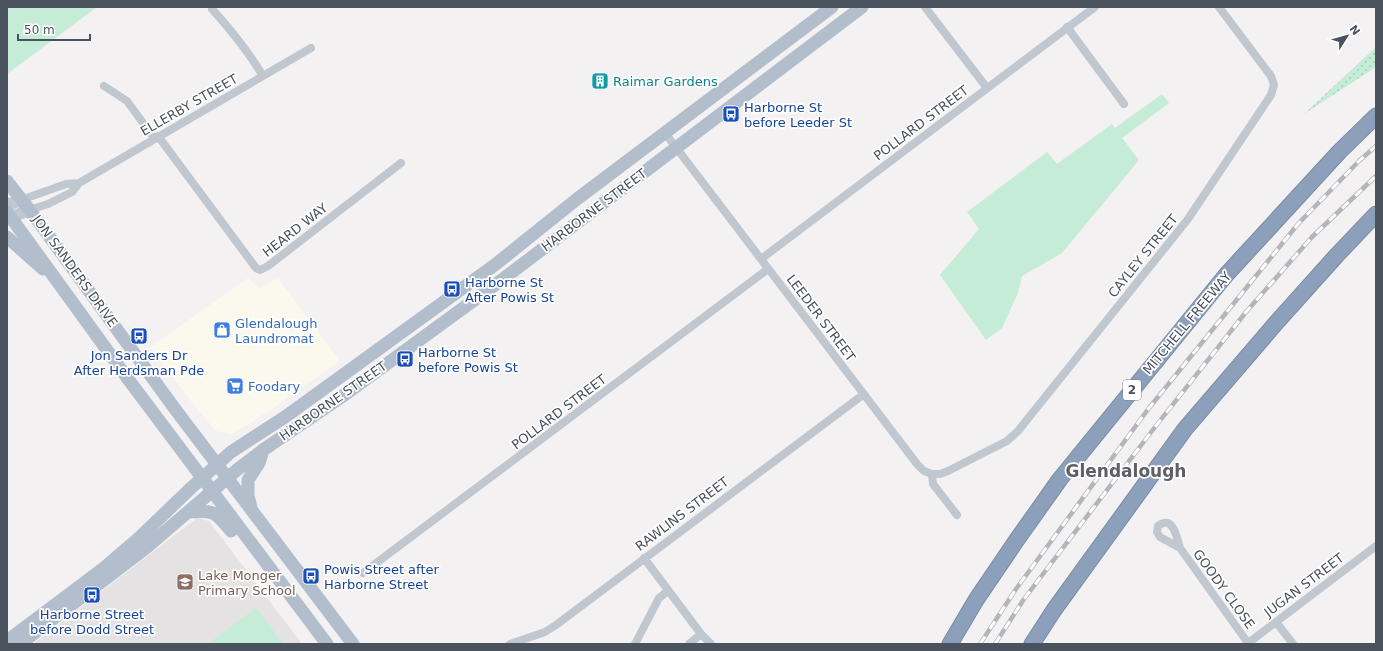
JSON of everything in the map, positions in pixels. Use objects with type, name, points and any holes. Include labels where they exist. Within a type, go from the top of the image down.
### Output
[{"type":"highway","name":"MITCHELL FREEWAY","points":[[950,644],[976,600],[1016,541],[1060,479],[1100,429],[1226,275],[1340,151],[1376,116]]},
{"type":"highway","points":[[1032,644],[1054,610],[1185,429],[1276,323],[1376,214]]},
{"type":"main road","name":"HARBORNE STREET","points":[[20,644],[147,547],[212,491],[263,450],[347,393],[589,214],[862,7]]},
{"type":"main road","name":"HARBORNE STREET","points":[[7,641],[104,568],[134,543],[231,452],[285,417],[489,268],[665,132],[828,10]]},
{"type":"main road","points":[[828,10],[837,27]]},
{"type":"main road","name":"JON SANDERS DRIVE","points":[[7,181],[353,644]]},
{"type":"main road","points":[[577,199],[589,214]]},
{"type":"main road","points":[[8,213],[21,200]]},
{"type":"main road","points":[[8,213],[29,210]]},
{"type":"main road","name":"JON SANDERS DRIVE","points":[[8,213],[128,379],[327,644]]},
{"type":"main road","points":[[7,237],[61,285]]},
{"type":"main road","points":[[252,510],[248,496],[248,480],[259,463],[263,450]]},
{"type":"main road","points":[[188,512],[212,511],[222,519],[233,534],[253,546]]},
{"type":"street","points":[[925,7],[988,88]]},
{"type":"street","name":"POLLARD STREET","points":[[761,259],[1095,7]]},
{"type":"street","name":"CAYLEY STREET","points":[[932,474],[940,474],[948,471],[1007,441],[1018,431],[1188,219],[1271,95],[1274,85],[1271,76],[1219,7]]},
{"type":"street","points":[[212,8],[240,40],[263,76]]},
{"type":"street","points":[[1067,27],[1124,104]]},
{"type":"street","name":"ELLERBY STREET","points":[[29,210],[48,204],[72,192],[79,183],[311,48]]},
{"type":"street","points":[[104,86],[127,101],[156,137]]},
{"type":"street","name":"LEEDER STREET","points":[[665,132],[917,464],[924,471],[932,474]]},
{"type":"street","name":"HEARD WAY","points":[[156,137],[256,268],[260,270],[268,266],[401,163]]},
{"type":"street","name":"ELLERBY STREET","points":[[21,200],[66,184],[79,183]]},
{"type":"street","name":"POLLARD STREET","points":[[363,573],[768,269]]},
{"type":"street","name":"RAWLINS STREET","points":[[510,644],[540,634],[556,625],[864,394]]},
{"type":"street","points":[[932,474],[933,484],[957,515]]},
{"type":"street","name":"JUGAN STREET","points":[[1248,644],[1376,546]]},
{"type":"street","name":"GOODY CLOSE","points":[[1180,548],[1248,644]]},
{"type":"street","points":[[644,558],[701,634],[711,644]]},
{"type":"street","points":[[635,644],[659,598],[668,591]]},
{"type":"street","points":[[1276,622],[1293,644]]},
{"type":"street","points":[[689,644],[701,634]]},
{"type":"shaded area","points":[[248,278],[259,289],[278,278],[340,361],[272,409],[233,434],[216,431],[193,404],[150,347]]},
{"type":"shaded area","name":"Lake Monger Primary School","points":[[197,518],[209,521],[302,644],[33,644]]},
{"type":"green space","points":[[7,7],[97,7],[7,74]]},
{"type":"green space","points":[[1376,47],[1376,67],[1304,114]]},
{"type":"green space","points":[[1162,94],[1169,103],[1122,138],[1139,160],[1062,253],[1022,276],[1018,293],[1002,328],[986,340],[940,275],[979,229],[967,212],[1047,152],[1057,164],[1112,124],[1115,128]]},
{"type":"green space","points":[[256,608],[283,644],[208,644]]},
{"type":"railway","points":[[980,644],[1016,589],[1149,408],[1298,224],[1359,161],[1376,146]]},
{"type":"railway","points":[[995,644],[1024,599],[1155,427],[1246,312],[1312,237],[1376,176]]},
{"type":"place","name":"Raimar Gardens","points":[[600,81]]},
{"type":"place","name":"Harborne St before Leeder St","points":[[731,114]]},
{"type":"place","name":"Harborne St After Powis St","points":[[452,289]]},
{"type":"place","name":"Glendalough Laundromat","points":[[222,330]]},
{"type":"place","name":"Jon Sanders Dr After Herdsman Pde","points":[[139,336]]},
{"type":"place","name":"Harborne St before Powis St","points":[[405,359]]},
{"type":"place","name":"Foodary","points":[[235,386]]},
{"type":"place","name":"Powis Street after Harborne Street","points":[[311,576]]},
{"type":"place","name":"Lake Monger Primary School","points":[[185,582]]},
{"type":"place","name":"Harborne Street before Dodd Street","points":[[92,595]]},
{"type":"district","name":"Glendalough","points":[[1126,471]]}]
